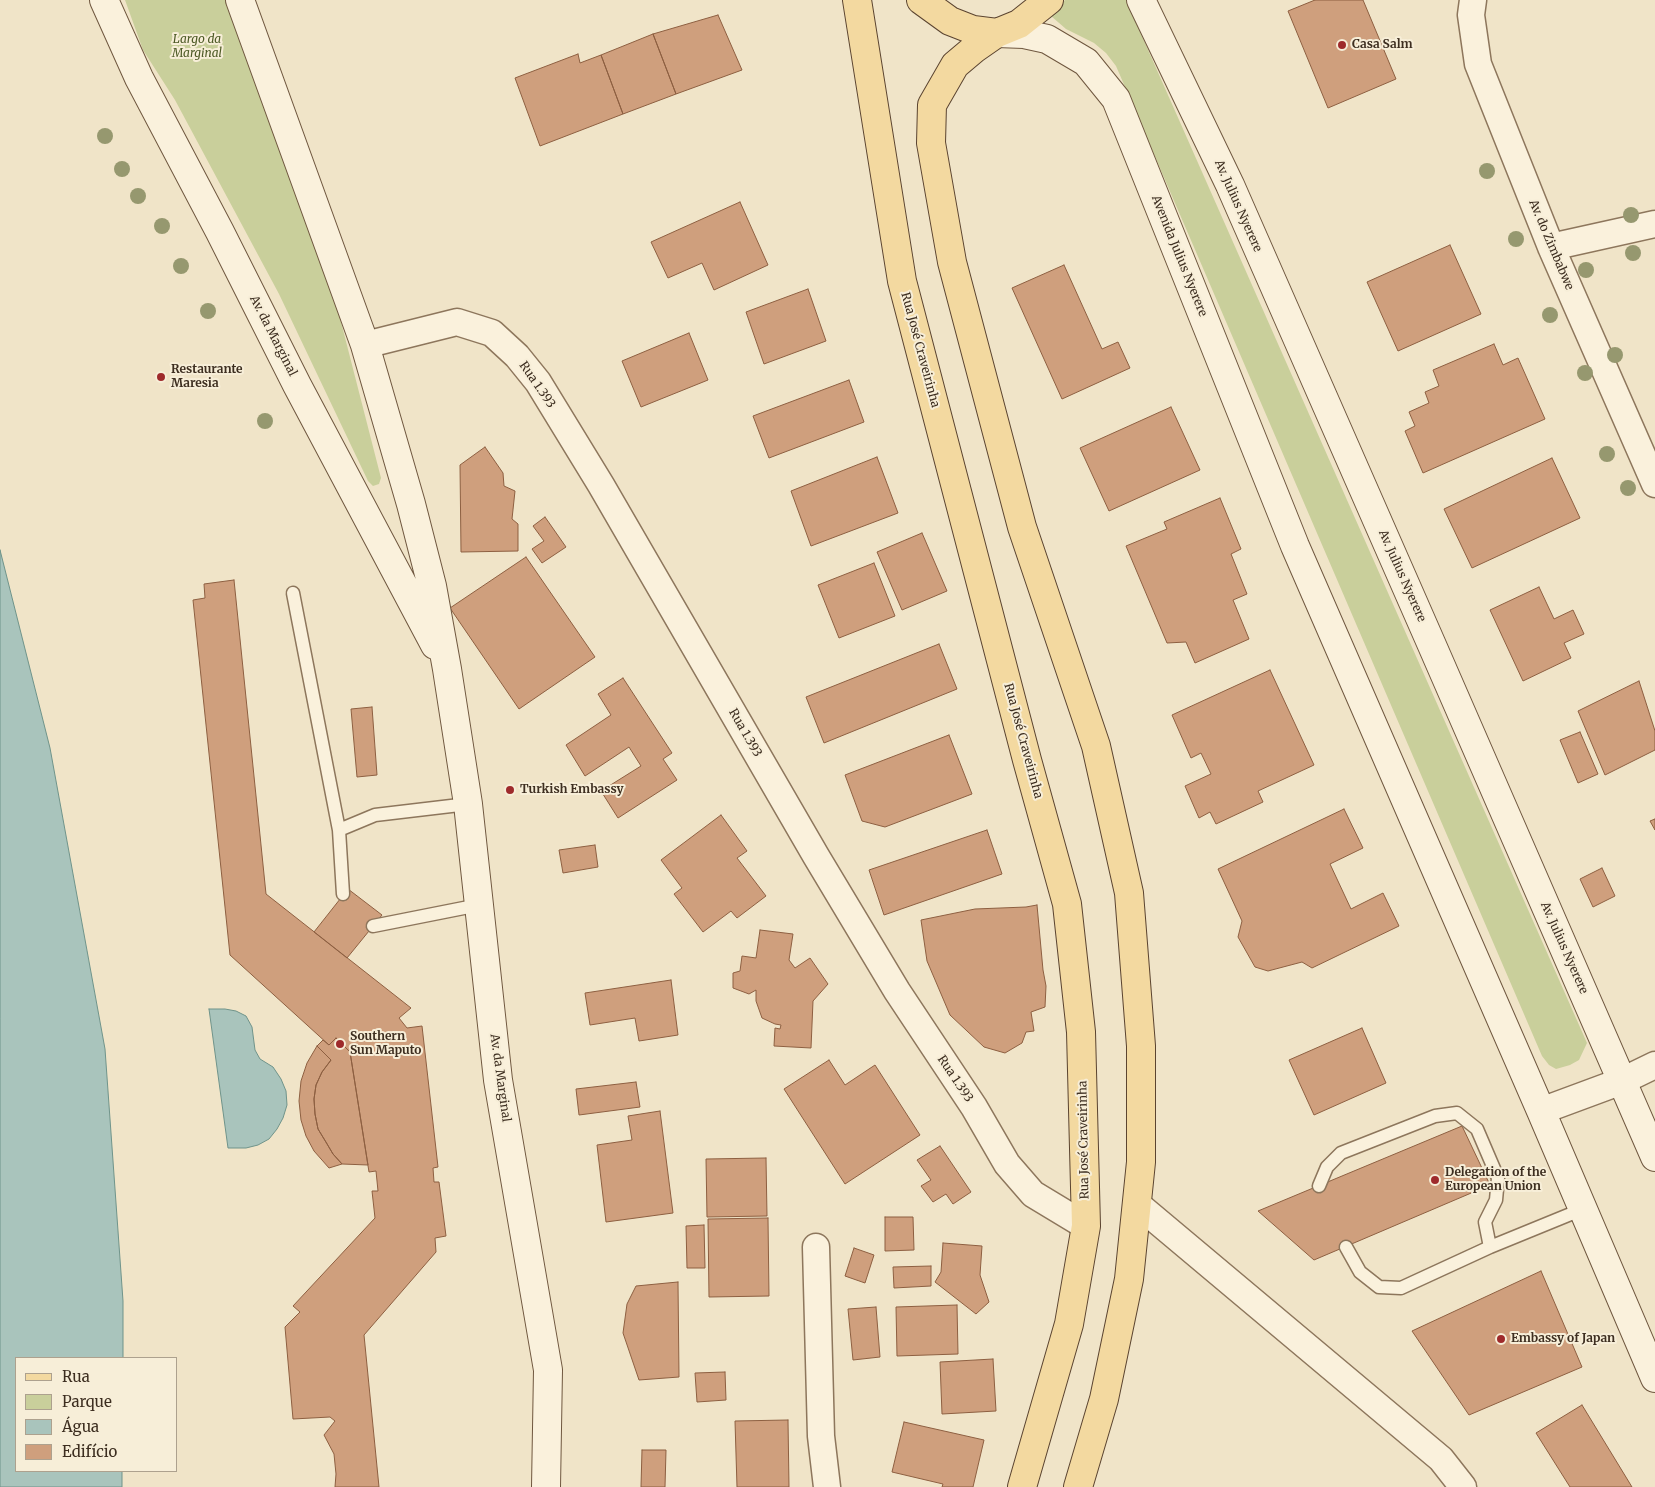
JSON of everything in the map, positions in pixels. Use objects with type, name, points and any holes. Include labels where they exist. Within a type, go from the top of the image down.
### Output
[{"type":"main road","name":"Av. da Marginal","points":[[104,0],[139,78],[447,669]]},
{"type":"main road","name":"Av. da Marginal","points":[[240,0],[365,345],[411,504],[432,586],[468,804],[498,1080],[548,1370],[546,1487]]},
{"type":"main road","name":"Rua José Craveirinha","points":[[857,0],[902,281],[1027,760],[1067,904],[1082,1032],[1086,1226],[1069,1324],[1022,1487]]},
{"type":"main road","points":[[921,0],[950,21],[973,30],[997,33]]},
{"type":"main road","points":[[1049,0],[1019,24],[997,33],[956,65],[932,105],[931,143],[952,262],[1022,527],[1096,746],[1130,893],[1141,1046],[1141,1162],[1129,1279],[1104,1399],[1078,1487]]},
{"type":"main road","name":"Av. Julius Nyerere","points":[[1140,0],[1230,185],[1655,1157]]},
{"type":"main road","name":"Avenida Julius Nyerere","points":[[997,33],[1024,34],[1047,39],[1086,62],[1116,99],[1295,546],[1541,1111]]},
{"type":"main road","points":[[1541,1111],[1655,1378]]},
{"type":"street","name":"Av. do Zimbabwe","points":[[1473,0],[1471,15],[1478,64],[1551,247],[1655,484]]},
{"type":"street","points":[[1551,247],[1655,224]]},
{"type":"street","name":"Rua 1.393","points":[[365,345],[457,322],[492,333],[522,362],[538,382],[601,485],[897,992],[974,1107],[1007,1164],[1033,1194],[1086,1226]]},
{"type":"street","points":[[1541,1111],[1622,1081],[1655,1065]]},
{"type":"street","points":[[1137,1204],[1441,1459],[1463,1487]]},
{"type":"street","points":[[816,1247],[818,1382],[821,1436],[827,1487]]},
{"type":"lane","points":[[293,593],[339,830],[343,894]]},
{"type":"lane","points":[[339,830],[375,815],[468,804]]},
{"type":"lane","points":[[373,926],[479,906]]},
{"type":"lane","points":[[1319,1186],[1327,1167],[1341,1153],[1435,1116],[1458,1113],[1477,1129],[1498,1178],[1496,1200],[1485,1222],[1490,1247]]},
{"type":"lane","points":[[1346,1247],[1360,1272],[1379,1287],[1401,1288],[1490,1247],[1583,1209]]},
{"type":"green space","name":"Largo da Marginal","points":[[125,0],[230,0],[330,279],[381,478],[379,484],[373,486],[368,481],[279,294],[175,100],[143,50]]},
{"type":"green space","points":[[1065,0],[1126,0],[1587,1043],[1579,1060],[1570,1065],[1556,1069],[1549,1065],[1542,1056],[1116,66],[1106,53],[1094,43],[1066,29],[1051,16]]},
{"type":"water","points":[[0,550],[50,748],[105,1049],[123,1301],[123,1357],[15,1357],[15,1472],[122,1472],[122,1487],[0,1487]]},
{"type":"water","points":[[209,1009],[236,1011],[246,1016],[252,1027],[255,1050],[260,1059],[273,1067],[286,1091],[287,1105],[283,1118],[269,1139],[258,1145],[246,1148],[228,1148]]},
{"type":"building","name":"Casa Salm","points":[[1315,0],[1363,0],[1396,79],[1328,108],[1288,11]]},
{"type":"building","points":[[718,15],[742,70],[676,94],[653,34]]},
{"type":"building","points":[[653,34],[676,94],[623,114],[601,55]]},
{"type":"building","points":[[578,54],[580,63],[601,55],[623,114],[540,146],[515,78]]},
{"type":"building","points":[[740,202],[768,265],[714,290],[702,263],[668,278],[651,242]]},
{"type":"building","points":[[1450,245],[1481,314],[1398,351],[1367,282]]},
{"type":"building","points":[[1064,265],[1102,349],[1118,342],[1130,368],[1062,399],[1012,288]]},
{"type":"building","points":[[808,289],[826,341],[764,364],[746,312]]},
{"type":"building","points":[[689,333],[708,380],[641,407],[622,361]]},
{"type":"building","points":[[1494,344],[1503,365],[1518,358],[1545,419],[1423,473],[1405,431],[1415,426],[1409,412],[1429,403],[1425,392],[1439,386],[1433,370]]},
{"type":"building","points":[[849,380],[864,422],[769,458],[753,416]]},
{"type":"building","points":[[1171,407],[1200,470],[1109,511],[1080,448]]},
{"type":"building","points":[[485,447],[503,473],[504,486],[515,491],[512,519],[518,524],[518,551],[461,552],[460,465]]},
{"type":"building","points":[[877,457],[898,513],[811,546],[791,491]]},
{"type":"building","points":[[1552,458],[1580,518],[1472,568],[1444,509]]},
{"type":"building","points":[[1220,498],[1241,549],[1231,554],[1247,594],[1233,600],[1249,639],[1195,663],[1186,642],[1167,643],[1126,546],[1167,529],[1164,522]]},
{"type":"building","points":[[545,517],[566,547],[542,563],[532,549],[544,541],[533,526]]},
{"type":"building","points":[[922,533],[947,591],[902,610],[877,552]]},
{"type":"building","points":[[526,557],[595,657],[519,709],[450,608]]},
{"type":"building","points":[[874,563],[895,616],[839,638],[818,585]]},
{"type":"building","points":[[234,580],[266,894],[411,1008],[399,1018],[407,1028],[422,1026],[438,1167],[433,1168],[434,1182],[439,1182],[446,1236],[435,1238],[436,1252],[364,1335],[379,1487],[335,1487],[334,1454],[324,1435],[335,1421],[330,1417],[293,1419],[285,1327],[300,1312],[293,1306],[375,1218],[372,1191],[378,1191],[376,1171],[369,1172],[350,1052],[336,1038],[329,1045],[230,955],[193,600],[205,598],[204,584]]},
{"type":"building","points":[[1539,587],[1554,619],[1573,610],[1584,634],[1564,643],[1571,658],[1523,681],[1490,610]]},
{"type":"building","points":[[939,644],[957,689],[824,743],[806,697]]},
{"type":"building","points":[[1270,670],[1314,765],[1258,791],[1263,802],[1216,824],[1210,812],[1199,818],[1185,786],[1211,774],[1201,753],[1191,758],[1172,715]]},
{"type":"building","points":[[623,678],[672,753],[663,759],[677,780],[618,818],[601,791],[641,766],[629,747],[585,776],[566,745],[611,715],[598,694]]},
{"type":"building","points":[[1639,681],[1655,731],[1655,750],[1605,775],[1578,711]]},
{"type":"building","points":[[372,707],[377,775],[357,777],[351,709]]},
{"type":"building","points":[[1580,732],[1598,774],[1578,783],[1560,740]]},
{"type":"building","points":[[949,735],[972,794],[885,827],[862,821],[845,775]]},
{"type":"building","points":[[1344,809],[1363,848],[1330,864],[1351,909],[1383,893],[1399,926],[1312,968],[1302,962],[1268,971],[1255,967],[1238,937],[1242,921],[1218,869]]},
{"type":"building","points":[[721,815],[747,851],[737,858],[766,896],[737,918],[731,911],[703,932],[674,894],[682,888],[661,860]]},
{"type":"building","points":[[1655,819],[1655,830],[1650,821]]},
{"type":"building","points":[[987,830],[1002,874],[884,915],[869,870]]},
{"type":"building","points":[[595,845],[598,867],[563,873],[559,850]]},
{"type":"building","points":[[1602,868],[1615,896],[1593,907],[1580,879]]},
{"type":"building","points":[[348,889],[382,915],[347,958],[314,932]]},
{"type":"building","points":[[1037,905],[1046,986],[1045,1007],[1031,1012],[1034,1031],[1026,1032],[1022,1043],[1005,1053],[984,1047],[950,1015],[927,961],[921,920],[975,909]]},
{"type":"building","points":[[760,930],[793,934],[789,960],[795,968],[810,958],[828,984],[813,1001],[811,1048],[774,1046],[775,1028],[780,1029],[781,1025],[762,1018],[756,1001],[756,990],[749,994],[733,988],[733,973],[740,971],[742,956],[756,958]]},
{"type":"building","points":[[671,980],[678,1035],[639,1041],[635,1018],[590,1025],[585,993]]},
{"type":"building","points":[[1362,1028],[1386,1083],[1314,1115],[1289,1060]]},
{"type":"building","points":[[336,1038],[350,1052],[368,1165],[342,1164],[333,1154],[318,1129],[314,1099],[316,1085],[322,1072],[331,1060],[317,1046],[323,1040],[329,1045]]},
{"type":"building","points":[[317,1046],[331,1060],[322,1072],[316,1085],[314,1099],[318,1129],[333,1154],[342,1164],[329,1168],[314,1151],[306,1136],[301,1120],[299,1101],[301,1081],[307,1063]]},
{"type":"building","points":[[829,1060],[845,1085],[875,1065],[920,1135],[845,1184],[784,1089]]},
{"type":"building","points":[[636,1082],[640,1107],[579,1115],[576,1089]]},
{"type":"building","points":[[660,1111],[673,1213],[606,1222],[597,1145],[632,1140],[628,1116]]},
{"type":"building","points":[[1462,1126],[1490,1185],[1314,1260],[1258,1211]]},
{"type":"building","points":[[940,1146],[971,1192],[953,1204],[946,1194],[933,1202],[921,1186],[931,1180],[917,1160]]},
{"type":"building","points":[[766,1158],[767,1216],[707,1217],[706,1159]]},
{"type":"building","points":[[885,1217],[913,1217],[914,1250],[885,1251]]},
{"type":"building","points":[[768,1218],[769,1296],[709,1297],[708,1219]]},
{"type":"building","points":[[704,1225],[705,1268],[687,1268],[686,1226]]},
{"type":"building","points":[[943,1243],[982,1246],[980,1275],[989,1302],[976,1314],[935,1282],[941,1272]]},
{"type":"building","points":[[854,1248],[874,1255],[865,1283],[845,1276]]},
{"type":"building","points":[[931,1266],[931,1286],[894,1288],[893,1267]]},
{"type":"building","points":[[1541,1271],[1582,1367],[1469,1415],[1412,1331]]},
{"type":"building","points":[[678,1282],[679,1377],[639,1380],[623,1333],[627,1304],[636,1286]]},
{"type":"building","points":[[957,1305],[958,1354],[897,1356],[896,1307]]},
{"type":"building","points":[[876,1307],[880,1357],[853,1360],[848,1309]]},
{"type":"building","points":[[993,1359],[996,1411],[942,1414],[940,1362]]},
{"type":"building","points":[[725,1372],[726,1400],[697,1402],[695,1373]]},
{"type":"building","points":[[1582,1405],[1632,1487],[1570,1487],[1536,1433]]},
{"type":"building","points":[[788,1420],[789,1487],[737,1487],[735,1421]]},
{"type":"building","points":[[904,1422],[984,1440],[973,1487],[942,1487],[943,1484],[892,1472]]},
{"type":"building","points":[[642,1450],[666,1450],[665,1487],[641,1487]]},
{"type":"place","name":"Casa Salm","points":[[1342,45]]},
{"type":"place","name":"Restaurante Maresia","points":[[161,377]]},
{"type":"place","name":"Turkish Embassy","points":[[510,790]]},
{"type":"place","name":"Southern Sun Maputo","points":[[340,1044]]},
{"type":"place","name":"Delegation of the European Union","points":[[1435,1180]]},
{"type":"place","name":"Embassy of Japan","points":[[1501,1339]]}]
